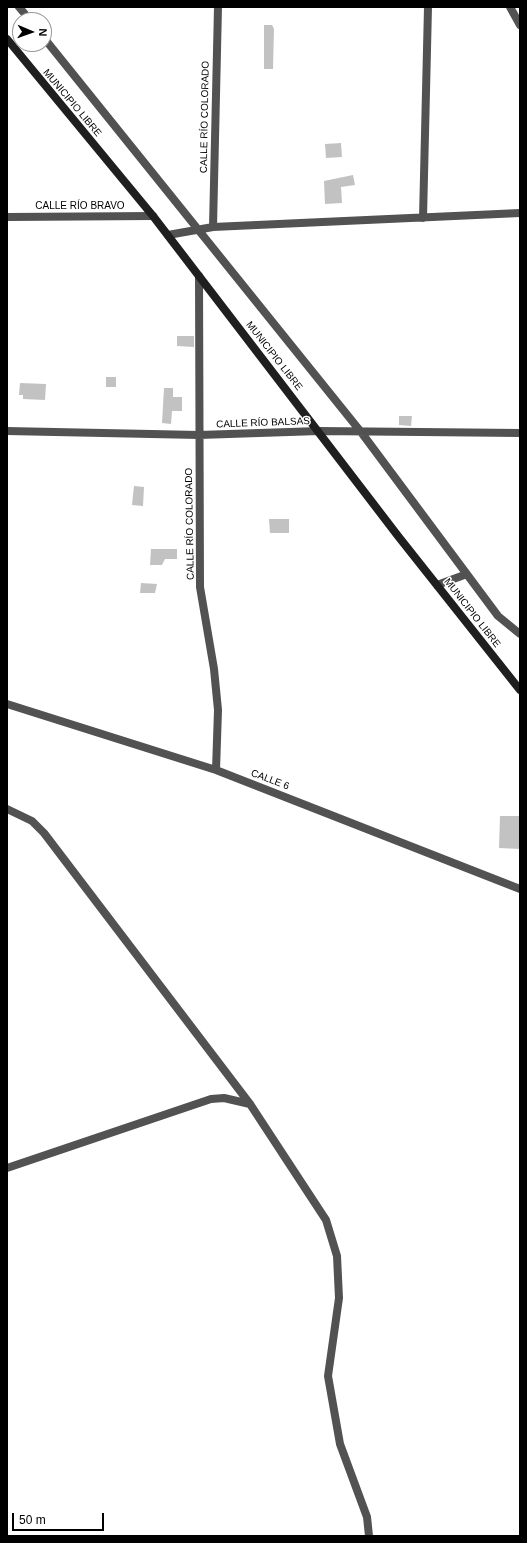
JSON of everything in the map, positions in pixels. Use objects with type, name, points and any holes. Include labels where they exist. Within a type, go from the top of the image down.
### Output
[{"type":"street","name":"CALLE RÍO COLORADO","points":[[213,227],[218,7]]},
{"type":"street","points":[[423,218],[428,7]]},
{"type":"street","points":[[510,7],[520,25]]},
{"type":"street","name":"MUNICIPIO LIBRE","points":[[7,39],[168,235],[437,585],[520,690]]},
{"type":"street","points":[[52,48],[196,229],[361,432],[498,616],[520,634]]},
{"type":"street","points":[[168,235],[213,227],[520,213]]},
{"type":"street","name":"CALLE RÍO BRAVO","points":[[7,217],[153,216]]},
{"type":"street","name":"CALLE RÍO COLORADO","points":[[199,276],[200,587],[214,669],[218,710],[216,770]]},
{"type":"street","name":"CALLE RÍO BALSAS","points":[[7,431],[199,435],[319,431],[520,433]]},
{"type":"street","points":[[437,585],[467,574]]},
{"type":"street","name":"CALLE 6","points":[[7,704],[216,770],[520,889]]},
{"type":"street","points":[[7,809],[32,822],[44,833],[250,1104],[326,1220],[337,1256],[339,1298],[328,1376],[340,1444],[366,1517],[369,1536]]},
{"type":"street","points":[[7,1168],[211,1099],[224,1098],[250,1104]]},
{"type":"building","points":[[264,25],[272,25],[274,29],[273,69],[264,69]]},
{"type":"building","points":[[341,143],[342,157],[326,158],[325,144]]},
{"type":"building","points":[[353,175],[355,185],[341,187],[342,203],[325,204],[324,181]]},
{"type":"building","points":[[177,336],[194,336],[194,347],[177,346]]},
{"type":"building","points":[[106,377],[116,377],[116,387],[106,387]]},
{"type":"building","points":[[20,383],[46,384],[45,400],[23,399],[23,395],[19,395]]},
{"type":"building","points":[[164,388],[173,388],[173,397],[182,397],[182,411],[172,411],[171,424],[162,423]]},
{"type":"building","points":[[399,416],[412,416],[411,426],[399,425]]},
{"type":"building","points":[[134,486],[144,487],[143,506],[132,505]]},
{"type":"building","points":[[269,519],[289,519],[289,533],[270,533]]},
{"type":"building","points":[[151,549],[177,549],[177,559],[165,559],[162,565],[150,565]]},
{"type":"building","points":[[141,583],[157,584],[155,593],[140,593]]},
{"type":"building","points":[[500,816],[520,816],[520,849],[499,848]]}]
